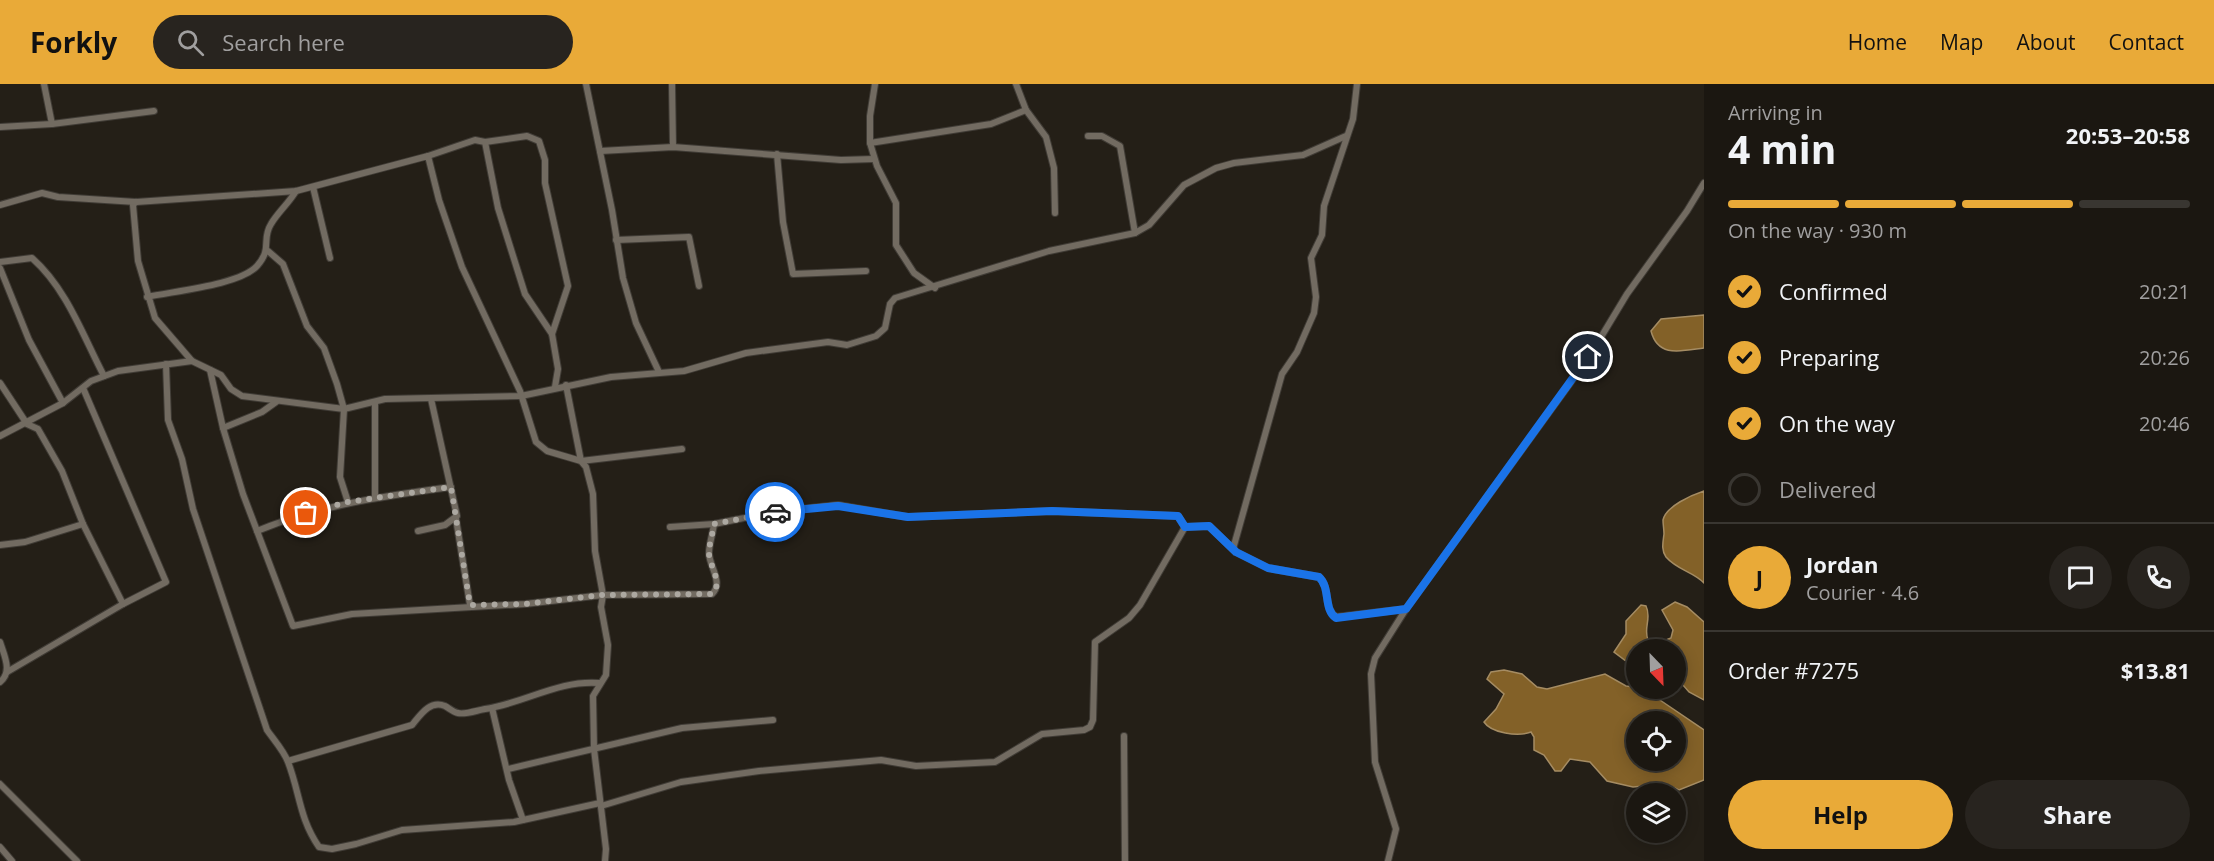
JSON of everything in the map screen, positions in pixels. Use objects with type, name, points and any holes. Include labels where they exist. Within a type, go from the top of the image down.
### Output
[{"type":"street","points":[[44,84],[52,124]]},
{"type":"street","points":[[586,84],[631,307],[642,338],[659,372]]},
{"type":"street","points":[[672,84],[673,147]]},
{"type":"street","points":[[875,84],[870,116],[870,143],[874,159],[896,203],[896,237],[899,253],[914,273],[935,288]]},
{"type":"street","points":[[1016,84],[1026,110],[1046,137],[1054,168],[1055,213]]},
{"type":"street","points":[[1233,549],[1282,374],[1297,352],[1314,313],[1316,297],[1311,258],[1322,235],[1324,206],[1353,119],[1357,84]]},
{"type":"street","points":[[870,143],[991,124],[1026,110]]},
{"type":"street","points":[[0,127],[52,124],[154,111]]},
{"type":"street","points":[[0,205],[42,192],[58,197],[136,202],[296,191],[428,156],[475,140],[485,142],[527,136],[539,141],[544,160],[545,183],[568,286],[552,334]]},
{"type":"street","points":[[1088,136],[1102,136],[1120,146],[1135,233]]},
{"type":"street","points":[[136,202],[133,205],[138,261],[147,297],[155,318],[192,361],[221,375],[231,389],[242,396],[344,410],[385,399],[431,399],[472,395],[521,396],[566,385],[659,372],[684,371],[746,353],[828,342],[847,345],[866,340],[876,336],[885,328],[893,299],[935,288],[1049,251],[1135,233],[1149,225],[1184,185],[1216,168],[1234,163],[1303,155],[1346,136]]},
{"type":"street","points":[[485,142],[498,208],[525,294],[552,334],[558,369],[555,387]]},
{"type":"street","points":[[600,151],[673,147],[841,160],[874,159]]},
{"type":"street","points":[[777,154],[783,222],[793,274],[866,271]]},
{"type":"street","points":[[428,156],[439,200],[462,267],[521,396],[531,430],[540,447],[581,461],[682,449]]},
{"type":"street","points":[[1388,861],[1395,830],[1375,762],[1371,674],[1382,643],[1588,357],[1627,294],[1687,211],[1704,183]]},
{"type":"street","points":[[313,187],[330,258]]},
{"type":"street","points":[[147,297],[220,284],[255,268],[268,251],[267,236],[271,224],[296,191]]},
{"type":"street","points":[[616,240],[689,237],[699,286]]},
{"type":"street","points":[[268,251],[283,264],[307,326],[324,348],[344,410],[340,477],[348,502]]},
{"type":"street","points":[[0,262],[32,258],[45,270],[67,302],[104,376]]},
{"type":"street","points":[[0,268],[29,339],[63,403]]},
{"type":"street","points":[[0,436],[27,424],[104,376],[118,371],[192,361]]},
{"type":"street","points":[[166,364],[168,420],[182,459],[193,509],[267,730],[288,761],[308,831],[320,847],[332,849],[402,830],[464,827],[523,820],[601,805],[681,782],[759,771],[881,760],[916,766],[988,763],[1002,760],[1042,734],[1084,730],[1093,720],[1095,642],[1098,637],[1129,618],[1140,606],[1185,527]]},
{"type":"street","points":[[210,370],[223,428],[257,531],[293,626],[352,614],[470,605],[525,604],[603,595],[712,594],[717,581],[709,553],[714,524]]},
{"type":"street","points":[[0,383],[27,424],[38,429],[62,471],[83,524],[123,604]]},
{"type":"street","points":[[566,385],[581,461],[586,467],[593,494],[595,551],[603,595],[601,607],[608,645],[609,664],[606,675],[593,696],[594,749],[606,849],[605,861]]},
{"type":"street","points":[[0,682],[7,672],[123,604],[160,587],[166,580],[83,388]]},
{"type":"street","points":[[431,399],[457,512],[456,519],[470,605]]},
{"type":"street","points":[[223,428],[261,412],[276,402]]},
{"type":"street","points":[[375,403],[375,498]]},
{"type":"street","points":[[257,531],[285,519],[348,502],[451,487]]},
{"type":"street","points":[[670,526],[714,524],[774,512],[838,506],[908,517],[1052,511],[1137,512],[1178,516],[1185,527]]},
{"type":"street","points":[[418,531],[445,525],[456,519]]},
{"type":"street","points":[[0,545],[25,542],[83,524]]},
{"type":"street","points":[[1185,527],[1209,526],[1233,549],[1268,568],[1319,577],[1325,582],[1329,609],[1336,618],[1406,609]]},
{"type":"street","points":[[0,642],[7,662],[7,672]]},
{"type":"street","points":[[288,761],[412,725],[423,711],[434,704],[458,713],[492,708],[546,690],[581,682],[599,683]]},
{"type":"street","points":[[492,708],[509,780],[523,820]]},
{"type":"street","points":[[508,769],[682,728],[773,720]]},
{"type":"street","points":[[1124,736],[1125,861]]},
{"type":"street","points":[[0,784],[77,861]]},
{"type":"street","points":[[0,847],[12,861]]},
{"type":"shaded area","points":[[1704,315],[1704,348],[1672,351],[1665,349],[1654,340],[1651,331],[1661,319]]},
{"type":"shaded area","points":[[1704,491],[1704,583],[1670,561],[1664,554],[1663,520],[1669,510],[1680,502]]},
{"type":"shaded area","points":[[1675,602],[1687,607],[1704,622],[1704,700],[1686,689],[1686,639],[1668,639],[1673,630],[1662,610]]},
{"type":"shaded area","points":[[1641,605],[1646,606],[1648,610],[1648,639],[1626,639],[1626,661],[1614,652],[1626,634],[1626,621]]},
{"type":"shaded area","points":[[1504,670],[1522,674],[1537,687],[1547,689],[1605,674],[1626,686],[1626,699],[1658,699],[1676,711],[1626,711],[1626,771],[1686,771],[1686,718],[1704,730],[1704,780],[1686,787],[1686,783],[1626,783],[1626,785],[1607,781],[1590,762],[1570,759],[1561,771],[1555,771],[1544,755],[1534,750],[1534,737],[1531,732],[1505,733],[1492,729],[1484,722],[1496,709],[1504,694],[1487,679],[1491,672]]},
{"type":"way so far","points":[[306,513],[348,502],[451,487],[457,512],[456,519],[470,605],[525,604],[603,595],[712,594],[717,581],[709,553],[714,524],[775,512]]},
{"type":"route","points":[[775,512],[838,506],[908,517],[1052,511],[1127,514],[1137,512],[1178,516],[1185,527],[1209,526],[1236,552],[1268,568],[1310,573],[1319,577],[1325,582],[1329,609],[1336,618],[1406,609],[1588,357]]}]
